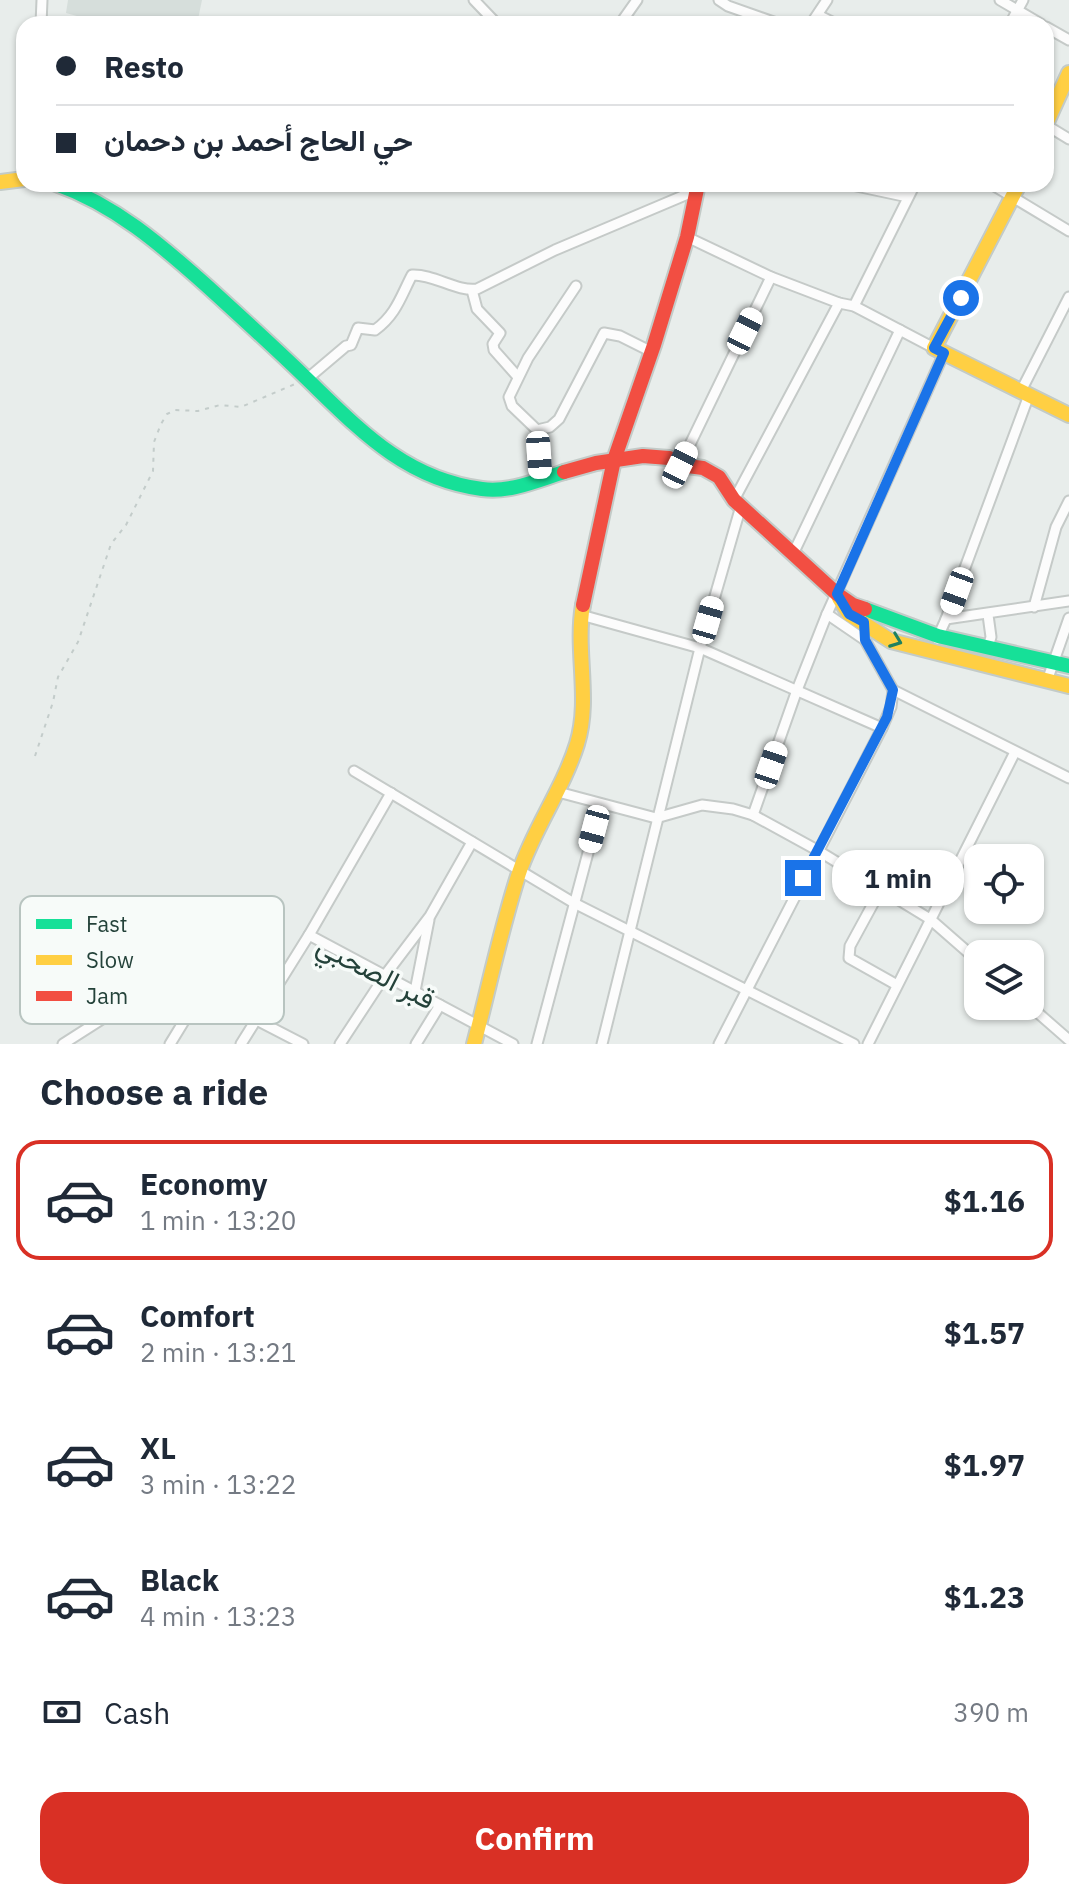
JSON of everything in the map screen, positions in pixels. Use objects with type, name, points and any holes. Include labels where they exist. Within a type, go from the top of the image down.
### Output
[{"type":"street","points":[[474,0],[489,16]]},
{"type":"street","points":[[719,0],[756,16]]},
{"type":"street","points":[[1000,0],[1028,16]]},
{"type":"street","points":[[1015,16],[1023,0]]},
{"type":"street","points":[[1054,107],[1069,73]]},
{"type":"street","points":[[78,192],[136,224],[237,312],[382,449],[418,471],[480,489],[504,490],[596,463],[643,456],[669,458],[680,465],[703,468],[719,477],[738,503],[837,594],[849,614],[884,614],[938,636],[1069,666]]},
{"type":"street","points":[[307,379],[351,345],[358,328],[375,330],[389,319],[412,275],[472,290],[687,192]]},
{"type":"street","points":[[474,1044],[520,870],[558,792],[582,728],[581,615],[614,460],[652,352],[687,237],[697,192]]},
{"type":"street","points":[[885,192],[908,197]]},
{"type":"street","points":[[854,306],[911,192]]},
{"type":"street","points":[[1004,192],[1069,231]]},
{"type":"street","points":[[753,815],[827,614],[939,350],[1016,192]]},
{"type":"street","points":[[687,237],[771,277],[854,306],[1069,415]]},
{"type":"street","points":[[680,465],[771,277]]},
{"type":"street","points":[[541,481],[537,430],[510,402],[511,392],[576,286]]},
{"type":"street","points":[[472,290],[477,309],[500,333],[493,344],[494,350],[518,377]]},
{"type":"street","points":[[931,651],[946,619],[1025,393],[1069,297]]},
{"type":"street","points":[[602,1044],[656,818],[738,503],[839,303]]},
{"type":"street","points":[[793,554],[900,330]]},
{"type":"street","points":[[537,430],[550,427],[559,419],[604,333],[620,336],[652,352]]},
{"type":"street","points":[[1034,607],[1056,527],[1069,501]]},
{"type":"street","points":[[946,619],[1069,601]]},
{"type":"street","points":[[827,614],[865,640]]},
{"type":"street","points":[[581,615],[700,648],[882,728]]},
{"type":"street","points":[[862,615],[865,640],[893,690],[1069,778]]},
{"type":"street","points":[[862,615],[891,641],[1069,686]]},
{"type":"street","points":[[988,615],[991,637],[988,647]]},
{"type":"street","points":[[1047,681],[1069,618]]},
{"type":"street","points":[[719,1044],[882,728],[891,707],[893,690]]},
{"type":"street","points":[[868,1044],[1015,752]]},
{"type":"street","points":[[354,771],[574,903],[854,1044]]},
{"type":"street","points":[[558,792],[656,818],[702,805],[753,815],[930,919],[964,949]]},
{"type":"street","points":[[309,935],[391,793]]},
{"type":"street","points":[[537,1044],[601,804]]},
{"type":"street","points":[[340,1044],[386,974],[430,916],[472,842]]},
{"type":"street","points":[[881,889],[850,946],[849,958],[852,963],[897,985]]},
{"type":"street","points":[[415,991],[430,916]]},
{"type":"street","name":"قبر الصحبي","points":[[284,975],[309,935],[513,1044]]},
{"type":"street","points":[[416,1044],[440,1005]]},
{"type":"street","points":[[1044,1018],[1069,1040]]},
{"type":"street","points":[[63,1044],[95,1024]]},
{"type":"street","points":[[170,1044],[181,1024]]},
{"type":"street","name":"قبر الصحبي","points":[[241,1044],[254,1024]]},
{"type":"street","points":[[266,1024],[303,1044]]},
{"type":"path","points":[[35,756],[58,677],[78,642],[111,544],[126,525],[153,471],[154,442],[167,414],[175,410],[198,411],[220,405],[241,407],[307,379]]},
{"type":"shaded area","points":[[68,0],[202,0],[199,16],[77,16],[66,13]]},
{"type":"traffic: fast","points":[[76,192],[117,214],[154,241],[232,309],[344,415],[406,463],[454,483],[492,490],[524,485],[564,472]]},
{"type":"traffic: fast","points":[[865,609],[938,636],[1069,666]]},
{"type":"traffic: slow","points":[[1054,106],[1069,73]]},
{"type":"traffic: slow","points":[[0,182],[16,180]]},
{"type":"traffic: slow","points":[[1015,192],[934,348],[1069,415]]},
{"type":"traffic: slow","points":[[839,598],[849,614],[891,641],[1069,686]]},
{"type":"traffic: slow","points":[[474,1044],[519,873],[577,744],[583,710],[583,605]]},
{"type":"traffic: jam","points":[[583,605],[614,460],[654,345],[687,237],[696,192]]},
{"type":"traffic: jam","points":[[564,472],[596,463],[643,456],[669,458],[680,465],[703,468],[719,477],[734,500],[837,594],[865,609]]},
{"type":"route","points":[[803,878],[882,728],[892,699],[893,690],[865,640],[864,622],[849,614],[837,594],[944,353],[934,348],[961,298]]}]
